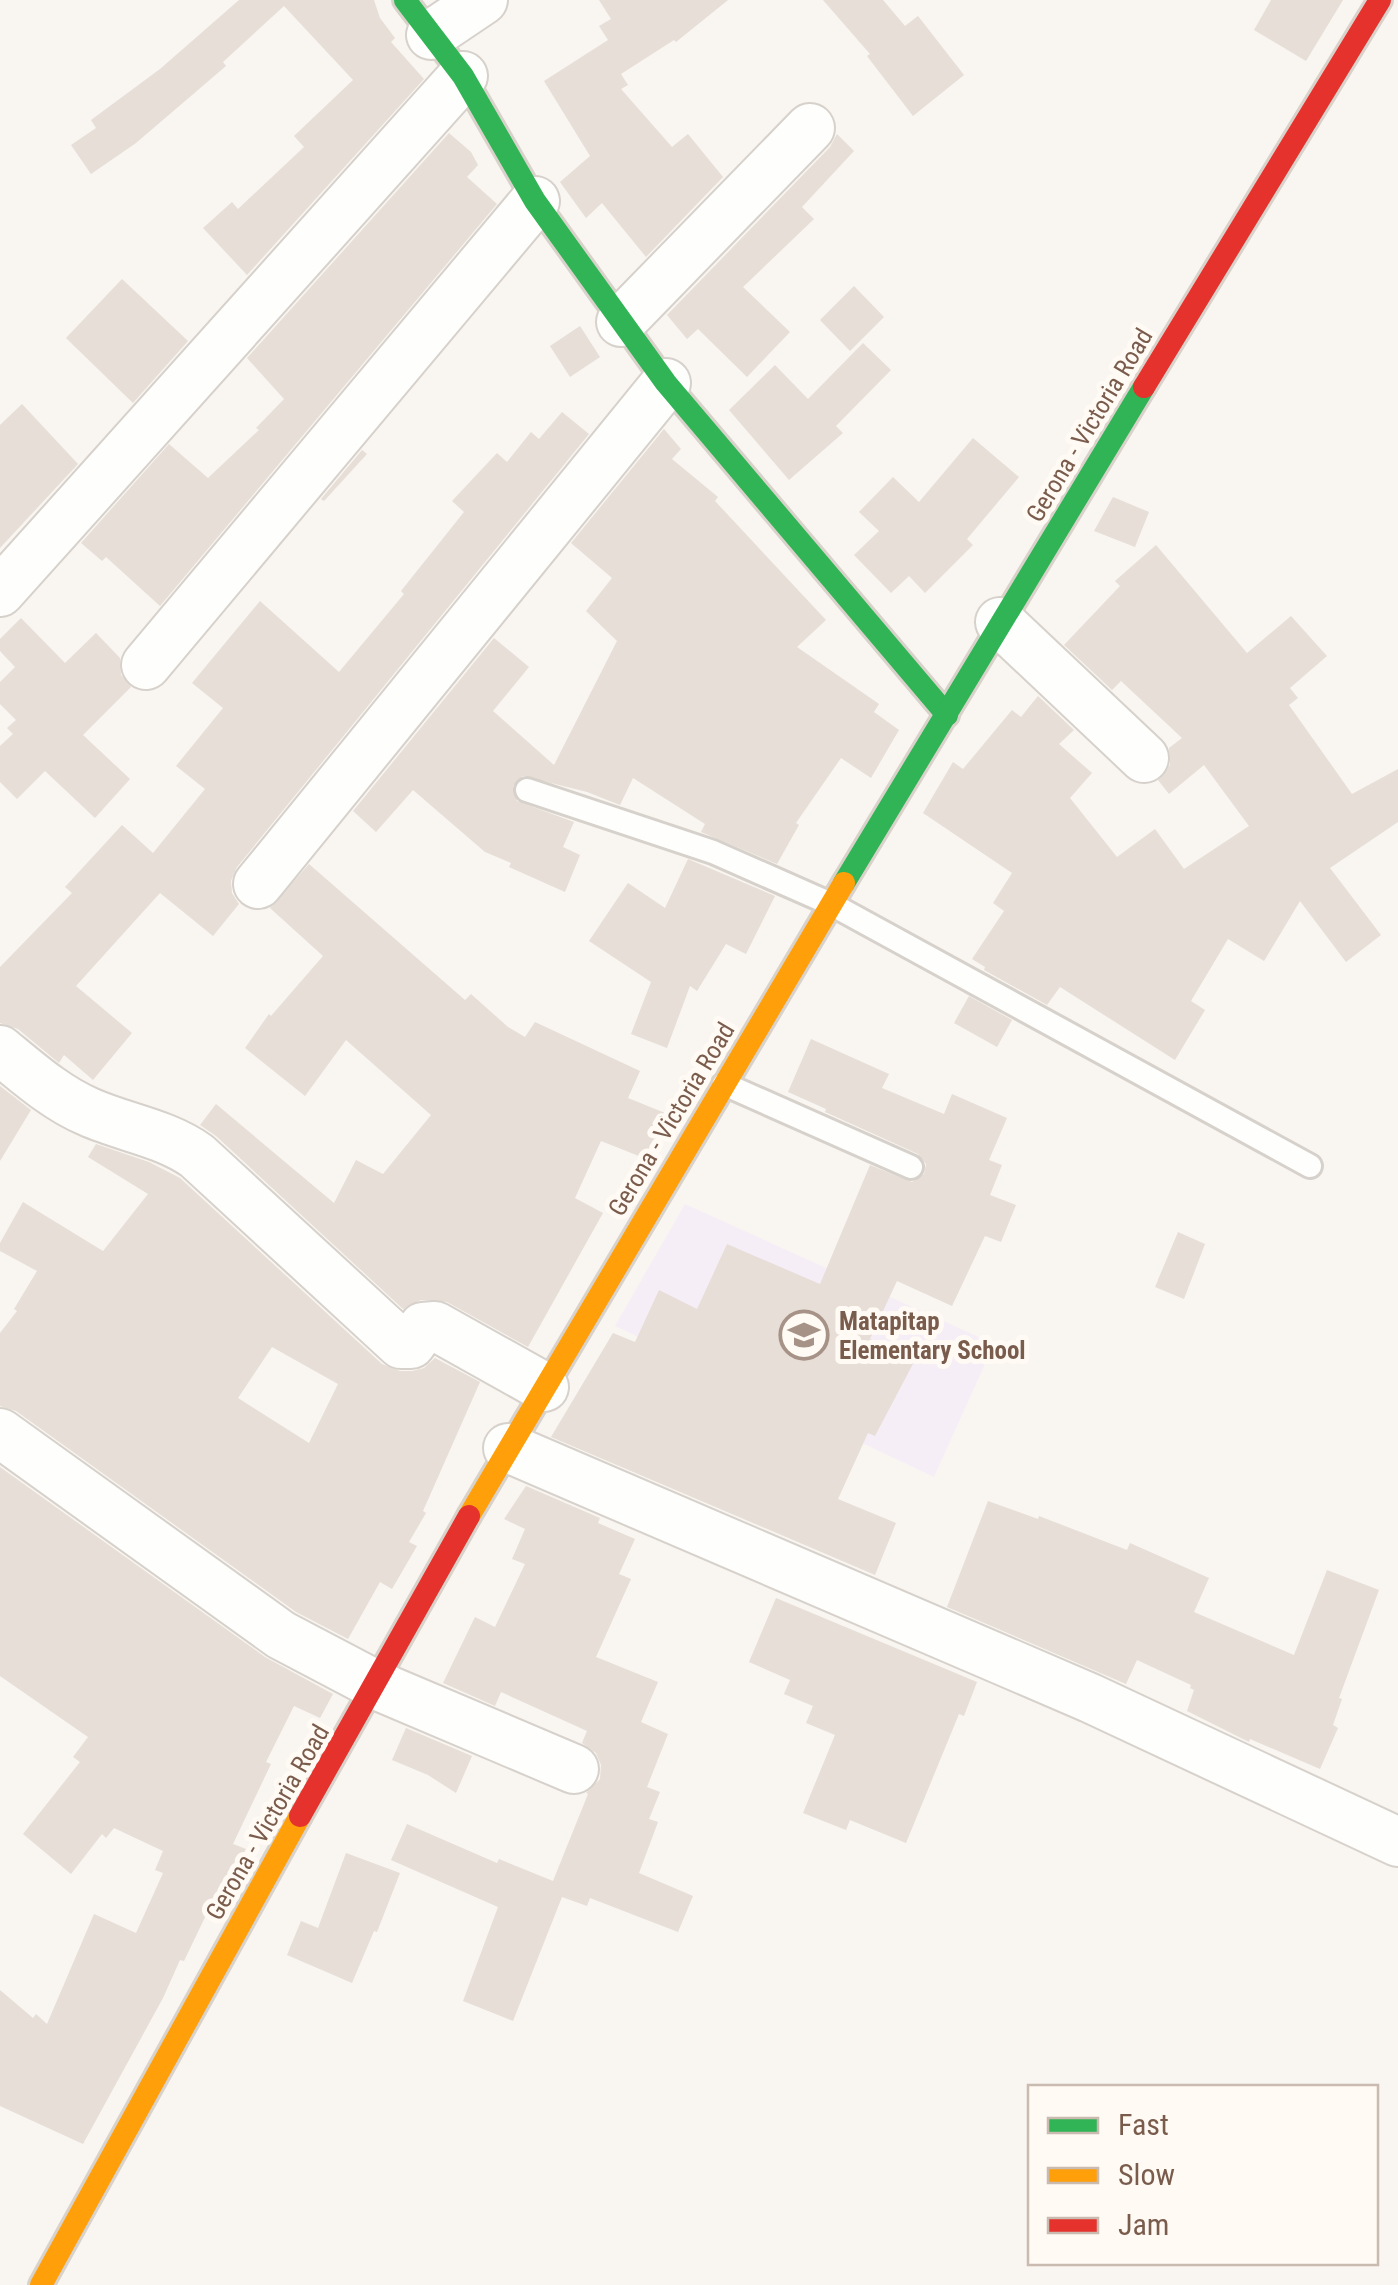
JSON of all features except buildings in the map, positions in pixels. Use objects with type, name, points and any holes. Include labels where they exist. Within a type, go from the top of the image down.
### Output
[{"type":"main road","name":"Gerona - Victoria Road","points":[[41,2285],[259,1888],[508,1448],[1000,622],[1380,0]]},
{"type":"main road","points":[[418,17],[463,76],[535,201],[666,384],[947,715]]},
{"type":"street","points":[[418,17],[483,0]]},
{"type":"street","points":[[0,592],[463,76]]},
{"type":"street","points":[[621,322],[810,128]]},
{"type":"street","points":[[146,666],[535,201]]},
{"type":"street","points":[[258,884],[666,384]]},
{"type":"street","points":[[1000,622],[1144,758]]},
{"type":"street","points":[[0,1050],[67,1101],[178,1142],[401,1344],[411,1344],[423,1327],[435,1326],[544,1387]]},
{"type":"street","points":[[0,1432],[281,1635],[376,1685],[574,1770]]},
{"type":"street","points":[[508,1448],[1090,1698],[1398,1842]]},
{"type":"lane","points":[[527,790],[714,852],[831,904],[1310,1166]]},
{"type":"lane","points":[[724,1084],[911,1167]]},
{"type":"shaded area","name":"Matapitap Elementary School","points":[[685,1204],[994,1344],[934,1477],[615,1326]]},
{"type":"traffic: fast","points":[[405,0],[463,76],[535,201],[666,383],[947,715]]},
{"type":"traffic: fast","points":[[844,883],[1144,387]]},
{"type":"traffic: slow","points":[[469,1516],[844,883]]},
{"type":"traffic: slow","points":[[41,2285],[300,1816]]},
{"type":"traffic: jam","points":[[1144,387],[1380,0]]},
{"type":"traffic: jam","points":[[300,1816],[469,1516]]},
{"type":"place","name":"Matapitap Elementary School","points":[[804,1335]]}]
